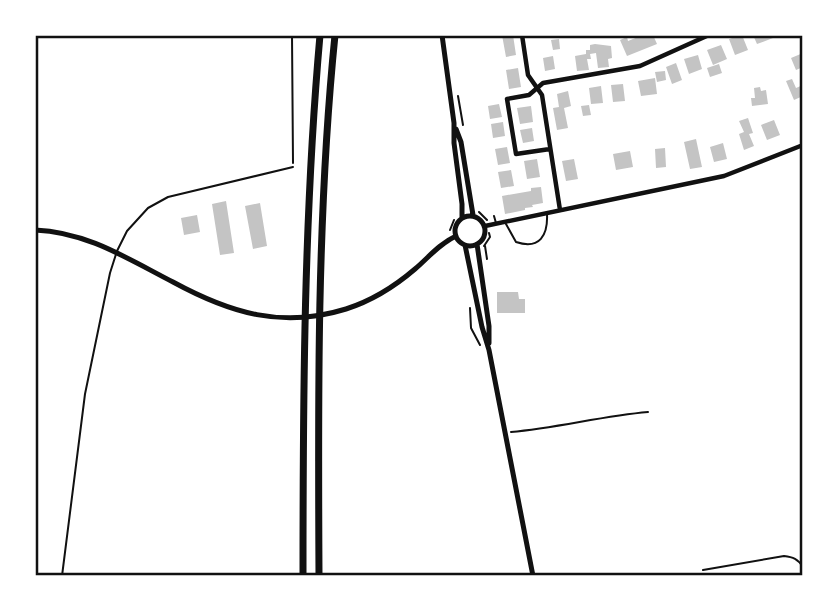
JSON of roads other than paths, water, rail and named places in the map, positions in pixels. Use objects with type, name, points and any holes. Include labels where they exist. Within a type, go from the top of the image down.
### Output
[{"type":"highway","points":[[303,576],[306,261],[320,35]]},
{"type":"highway","points":[[319,576],[320,300],[335,35]]},
{"type":"street","points":[[442,35],[454,123],[453,144],[460,216],[456,236],[465,245],[489,349],[533,576]]},
{"type":"street","points":[[522,35],[527,75],[542,95],[560,210]]},
{"type":"street","points":[[550,149],[516,154],[507,99],[529,94],[543,83],[640,66],[709,35]]},
{"type":"street","points":[[454,123],[461,142],[476,214],[485,226],[484,237],[477,244],[465,245]]},
{"type":"street","points":[[485,226],[724,176],[803,145]]},
{"type":"street","points":[[460,216],[476,214]]},
{"type":"street","points":[[35,230],[68,234],[92,241],[117,251],[206,299],[235,310],[278,318],[313,317],[348,308],[380,295],[400,282],[441,244],[456,236]]},
{"type":"street","points":[[477,244],[489,326],[489,349]]},
{"type":"lane","points":[[62,576],[85,394],[110,273],[127,231],[139,216],[158,201],[293,167]]},
{"type":"lane","points":[[505,222],[516,242],[526,245],[536,243],[543,237],[547,227],[547,213]]},
{"type":"lane","points":[[495,216],[496,224]]},
{"type":"lane","points":[[702,570],[784,556],[800,561],[803,567]]}]
